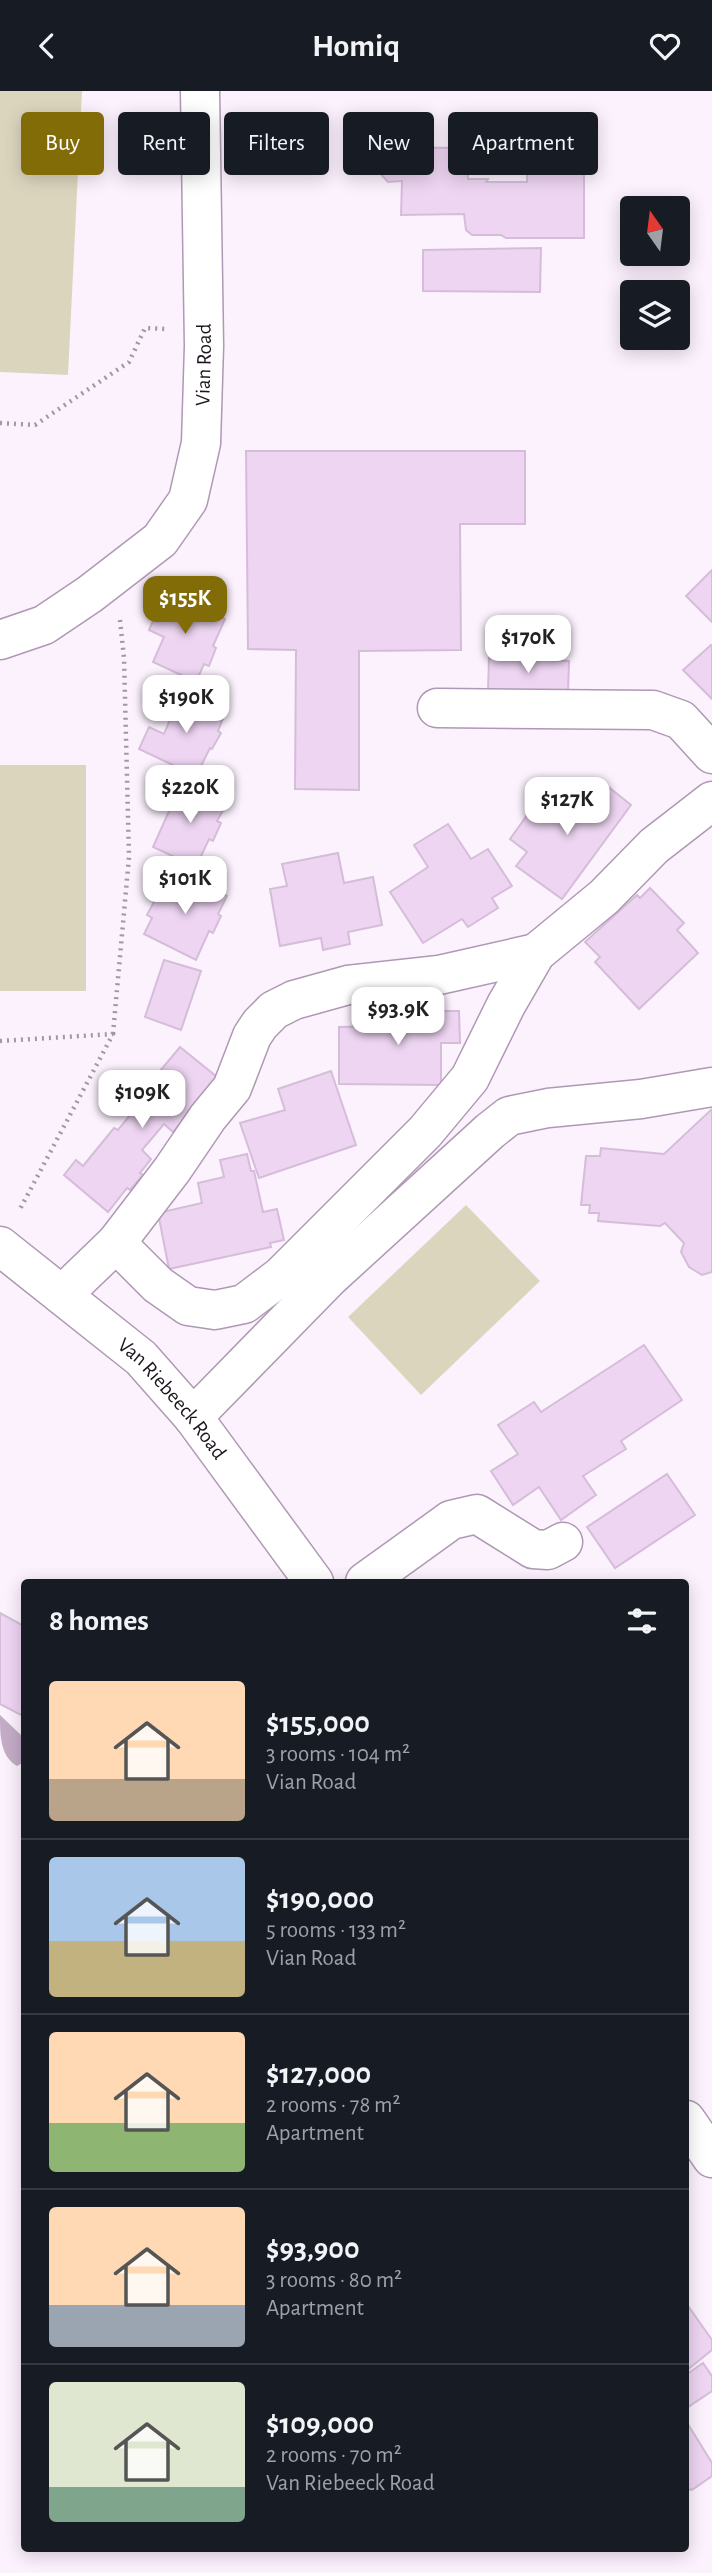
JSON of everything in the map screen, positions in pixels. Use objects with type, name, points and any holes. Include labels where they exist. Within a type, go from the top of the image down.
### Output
[{"type":"street","name":"Vian Road","points":[[0,640],[44,625],[103,584],[160,540],[188,500],[201,443],[204,330],[200,91]]},
{"type":"street","points":[[438,708],[653,710],[681,720],[712,754]]},
{"type":"street","points":[[116,1243],[158,1285],[188,1306],[215,1310],[244,1304],[281,1276],[425,1132],[470,1078],[506,1005],[536,953],[604,897],[654,846],[712,801]]},
{"type":"street","points":[[62,1295],[116,1243],[172,1170],[208,1117],[232,1088],[252,1036],[274,1010],[294,1000],[348,985],[439,975],[536,953]]},
{"type":"street","points":[[193,1417],[330,1277],[509,1116],[548,1108],[712,1087]]},
{"type":"street","name":"Van Riebeeck Road","points":[[6,1234],[62,1295],[141,1358],[193,1417],[312,1579]]},
{"type":"street","points":[[369,1579],[451,1520],[477,1514],[533,1549],[548,1550],[563,1542]]},
{"type":"street","points":[[689,2124],[712,2158]]},
{"type":"path","points":[[0,423],[35,425],[128,362],[145,328],[204,330]]},
{"type":"path","points":[[6,1234],[113,1034],[129,857],[124,658],[103,584]]},
{"type":"path","points":[[0,1041],[113,1034]]},
{"type":"shaded area","points":[[0,91],[82,91],[81,112],[21,112],[21,175],[78,175],[68,375],[0,372]]},
{"type":"shaded area","points":[[0,765],[86,765],[86,991],[0,991]]},
{"type":"shaded area","points":[[466,1205],[540,1281],[421,1395],[348,1317]]},
{"type":"shaded area","points":[[0,1715],[21,1735],[21,1764],[17,1766],[7,1757],[1,1737]]},
{"type":"building","points":[[434,148],[448,148],[448,175],[468,175],[468,179],[527,182],[527,175],[584,175],[584,238],[472,235],[466,230],[464,214],[401,215],[402,181],[388,182],[382,175],[434,175]]},
{"type":"building","points":[[541,248],[540,292],[423,291],[423,250]]},
{"type":"building","points":[[246,451],[525,451],[525,524],[460,524],[461,650],[359,651],[359,790],[295,789],[296,650],[248,649]]},
{"type":"building","points":[[712,570],[712,622],[686,596]]},
{"type":"building","points":[[167,590],[225,619],[213,646],[216,648],[209,666],[204,664],[196,682],[153,662],[164,637],[149,630]]},
{"type":"building","points":[[712,645],[712,699],[683,670]]},
{"type":"building","points":[[489,658],[569,661],[568,693],[488,690]]},
{"type":"building","points":[[182,691],[225,713],[218,731],[221,733],[196,776],[139,749],[149,727],[164,734]]},
{"type":"building","points":[[182,782],[226,805],[217,821],[221,823],[213,841],[209,839],[196,867],[153,847]]},
{"type":"building","points":[[606,785],[631,805],[562,899],[516,866],[527,852],[510,839],[543,793],[568,811],[584,788],[597,798]]},
{"type":"building","points":[[448,824],[471,859],[488,849],[512,886],[492,898],[498,908],[468,927],[462,919],[423,943],[390,892],[428,867],[414,845]]},
{"type":"building","points":[[338,853],[344,883],[373,877],[382,925],[348,932],[350,944],[323,950],[321,938],[280,946],[270,889],[287,886],[282,864]]},
{"type":"building","points":[[182,875],[227,896],[213,933],[209,931],[196,960],[144,934],[152,918],[147,915],[162,887],[173,892]]},
{"type":"building","points":[[650,888],[684,923],[677,930],[698,953],[639,1009],[595,962],[600,957],[585,942],[637,895],[640,898]]},
{"type":"building","points":[[164,960],[201,971],[181,1030],[145,1017]]},
{"type":"building","points":[[385,1005],[442,1005],[441,1011],[459,1011],[460,1043],[441,1043],[441,1085],[339,1084],[339,1027],[385,1026]]},
{"type":"building","points":[[180,1047],[217,1077],[173,1132],[164,1124],[142,1150],[151,1159],[140,1173],[143,1175],[130,1190],[127,1188],[108,1212],[64,1175],[76,1160],[83,1166],[114,1128],[118,1130],[139,1104],[135,1101]]},
{"type":"building","points":[[331,1071],[356,1145],[259,1178],[240,1123],[285,1110],[278,1089]]},
{"type":"building","points":[[712,1109],[712,1272],[702,1275],[689,1267],[681,1252],[684,1243],[665,1223],[660,1226],[598,1221],[599,1213],[589,1213],[590,1205],[581,1205],[586,1156],[600,1156],[601,1148],[664,1154]]},
{"type":"building","points":[[247,1154],[251,1171],[254,1171],[263,1212],[277,1209],[284,1240],[270,1243],[271,1247],[169,1269],[158,1213],[202,1203],[198,1183],[224,1177],[220,1160]]},
{"type":"building","points":[[644,1345],[682,1400],[621,1441],[626,1449],[583,1476],[596,1495],[561,1520],[539,1487],[513,1505],[491,1471],[518,1454],[498,1425],[534,1402],[541,1412]]},
{"type":"building","points":[[667,1474],[695,1515],[615,1568],[587,1527]]},
{"type":"building","points":[[0,1613],[21,1624],[21,1715],[0,1704]]},
{"type":"building","points":[[689,2307],[712,2340],[712,2350],[689,2369]]},
{"type":"building","points":[[703,2363],[712,2376],[712,2391],[689,2406],[689,2373]]},
{"type":"building","points":[[689,2426],[712,2463],[712,2476],[689,2490]]}]
